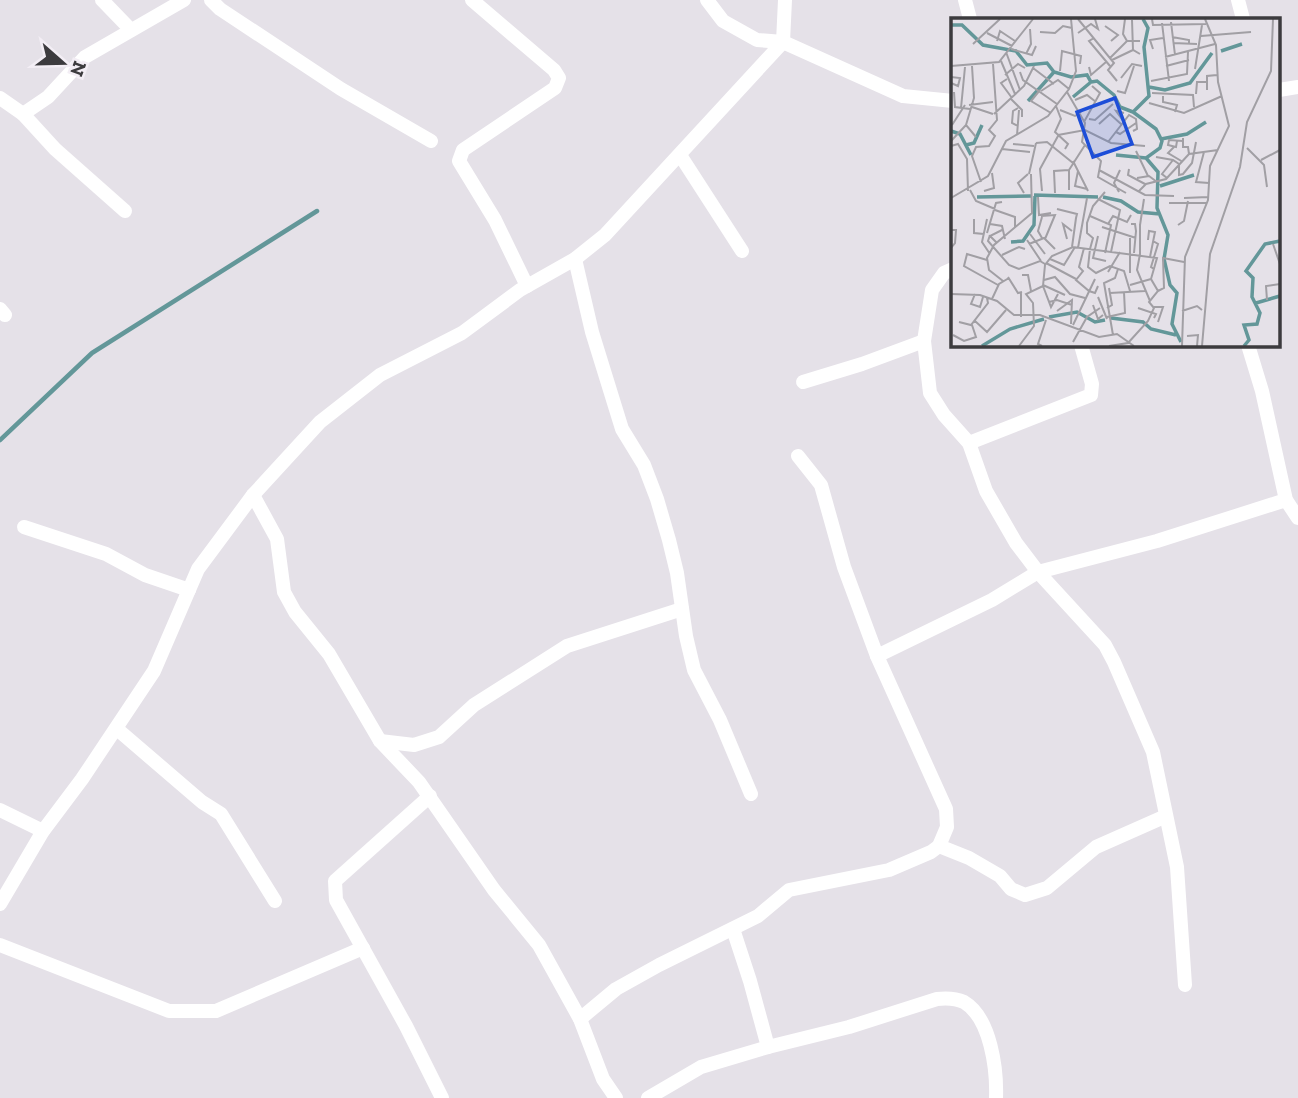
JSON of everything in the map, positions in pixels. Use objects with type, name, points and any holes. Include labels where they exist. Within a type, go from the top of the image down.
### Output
[{"type":"street","points":[[102,0],[131,30]]},
{"type":"street","points":[[23,114],[48,97],[85,57],[184,0]]},
{"type":"street","points":[[211,0],[220,9],[341,89],[431,141]]},
{"type":"street","points":[[472,0],[554,70],[559,78],[555,88],[463,150],[458,160],[495,220],[527,286]]},
{"type":"street","points":[[707,0],[723,21],[757,40],[783,41],[903,96],[951,101]]},
{"type":"street","points":[[0,904],[43,831],[117,729],[154,671],[198,569],[253,495],[320,422],[380,375],[462,333],[527,286],[575,259],[605,235],[783,41],[785,0]]},
{"type":"street","points":[[965,0],[970,18]]},
{"type":"street","points":[[1238,0],[1243,18]]},
{"type":"street","points":[[1280,90],[1298,87]]},
{"type":"street","points":[[0,98],[23,114],[55,149],[125,211]]},
{"type":"street","points":[[680,155],[742,251]]},
{"type":"street","points":[[575,259],[592,332],[622,429],[644,466],[657,499],[677,573],[694,670],[720,720],[751,794]]},
{"type":"street","points":[[951,270],[944,273],[932,290],[924,341],[930,393],[944,415],[969,443],[986,491],[1016,543],[1038,572],[1105,645],[1153,752],[1177,867],[1185,985]]},
{"type":"street","points":[[803,382],[924,341]]},
{"type":"street","points":[[969,443],[1091,395],[1092,384],[1081,346]]},
{"type":"street","points":[[1248,346],[1262,391],[1286,500],[1298,518]]},
{"type":"street","points":[[580,1019],[616,989],[758,916],[789,890],[889,870],[931,852],[939,846],[947,827],[946,808],[877,656],[844,568],[821,485],[798,456]]},
{"type":"street","points":[[253,495],[277,539],[284,593],[295,612],[329,654],[380,741],[430,796],[494,890],[539,945],[580,1019],[603,1079],[616,1098]]},
{"type":"street","points":[[877,656],[992,600],[1038,572],[1157,541],[1286,500]]},
{"type":"street","points":[[24,527],[106,554],[145,575],[189,590]]},
{"type":"street","points":[[380,741],[415,745],[439,737],[474,705],[567,646],[682,609]]},
{"type":"street","points":[[117,729],[202,802],[221,814],[275,901]]},
{"type":"street","points":[[430,796],[335,881],[336,900],[406,1026],[442,1098]]},
{"type":"street","points":[[0,810],[43,831]]},
{"type":"street","points":[[939,846],[969,858],[999,876],[1011,890],[1025,895],[1047,888],[1097,847],[1166,816]]},
{"type":"street","points":[[733,929],[768,1047]]},
{"type":"street","points":[[0,945],[169,1012],[216,1011],[363,948]]},
{"type":"street","points":[[648,1098],[701,1067],[849,1027],[937,999],[961,1001],[972,1008],[989,1039],[994,1059],[996,1098]]},
{"type":"waterway","points":[[0,440],[92,353],[317,211]]}]
